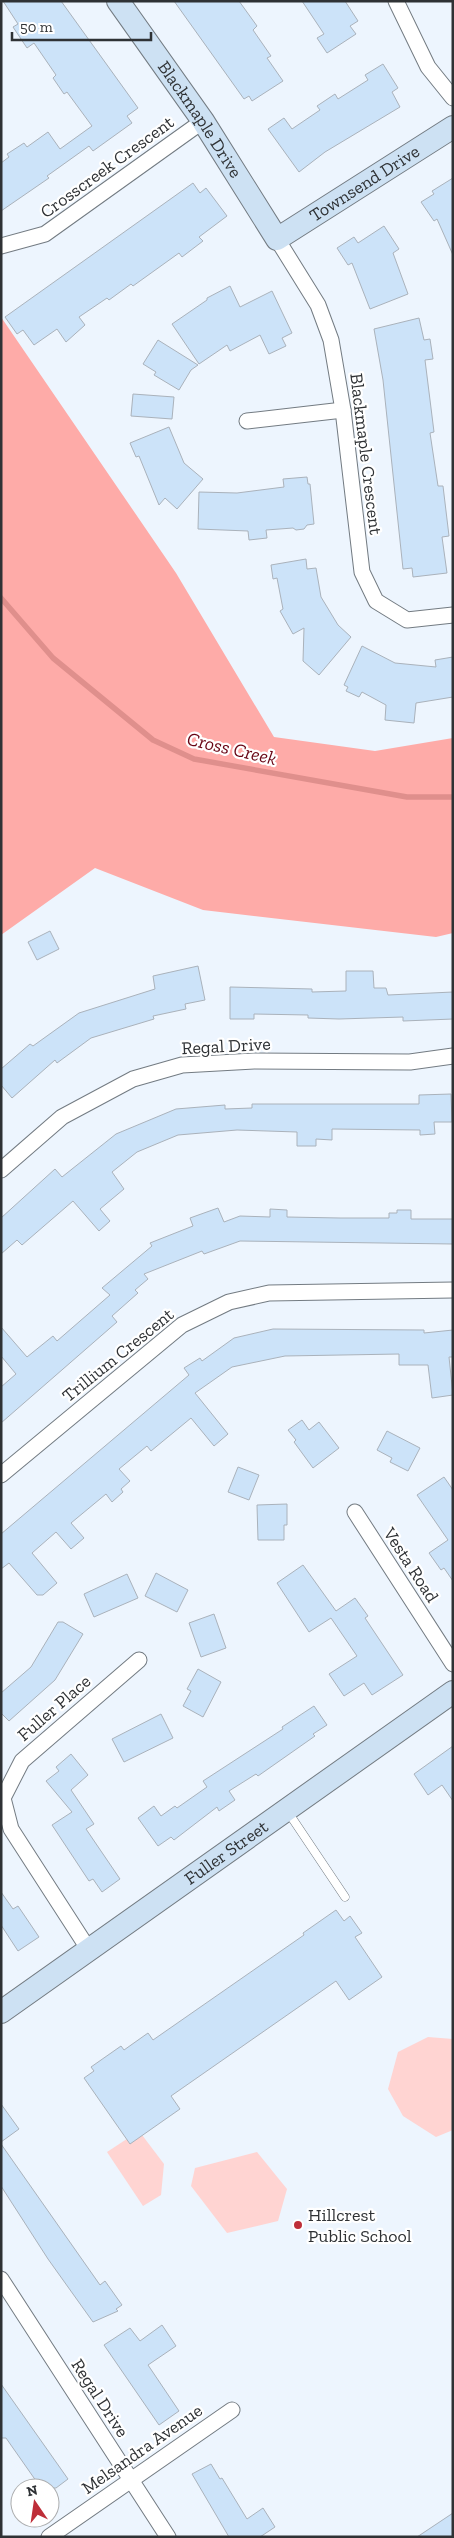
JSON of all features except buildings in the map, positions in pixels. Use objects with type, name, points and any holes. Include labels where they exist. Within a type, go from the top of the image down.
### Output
[{"type":"street","name":"Blackmaple Drive","points":[[118,1],[203,121],[277,240]]},
{"type":"street","points":[[396,1],[428,67],[453,98]]},
{"type":"street","name":"Crosscreek Crescent","points":[[1,246],[45,234],[203,121]]},
{"type":"street","name":"Townsend Drive","points":[[277,240],[453,127]]},
{"type":"street","name":"Blackmaple Crescent","points":[[277,240],[318,305],[331,340],[343,410],[362,572],[376,602],[408,620],[453,615]]},
{"type":"street","points":[[247,421],[343,410]]},
{"type":"street","name":"Regal Drive","points":[[1,1170],[62,1117],[133,1079],[182,1065],[254,1061],[410,1062],[453,1056]]},
{"type":"street","name":"Trillium Crescent","points":[[1,1475],[182,1325],[229,1302],[269,1292],[453,1290]]},
{"type":"street","name":"Vesta Road","points":[[355,1512],[453,1664]]},
{"type":"street","name":"Fuller Place","points":[[89,1950],[11,1829],[3,1798],[22,1761],[139,1660]]},
{"type":"street","name":"Fuller Street","points":[[1,2012],[453,1692]]},
{"type":"street","name":"Regal Drive","points":[[1,2279],[168,2537]]},
{"type":"street","name":"Melsandra Avenue","points":[[49,2537],[232,2410]]},
{"type":"lane","points":[[287,1810],[345,1898]]},
{"type":"shaded area","points":[[1,317],[176,573],[274,737],[375,751],[453,738],[453,933],[436,937],[203,910],[95,868],[1,935]]},
{"type":"shaded area","points":[[428,2037],[453,2039],[453,2130],[436,2137],[403,2116],[388,2089],[398,2052]]},
{"type":"shaded area","points":[[139,2131],[164,2164],[161,2195],[143,2206],[107,2152]]},
{"type":"shaded area","points":[[257,2152],[287,2189],[278,2221],[227,2233],[191,2186],[195,2168]]},
{"type":"waterway","name":"Cross Creek","points":[[1,598],[53,658],[153,740],[194,759],[407,797],[453,797]]},
{"type":"place","name":"Hillcrest Public School","points":[[298,2225]]}]
